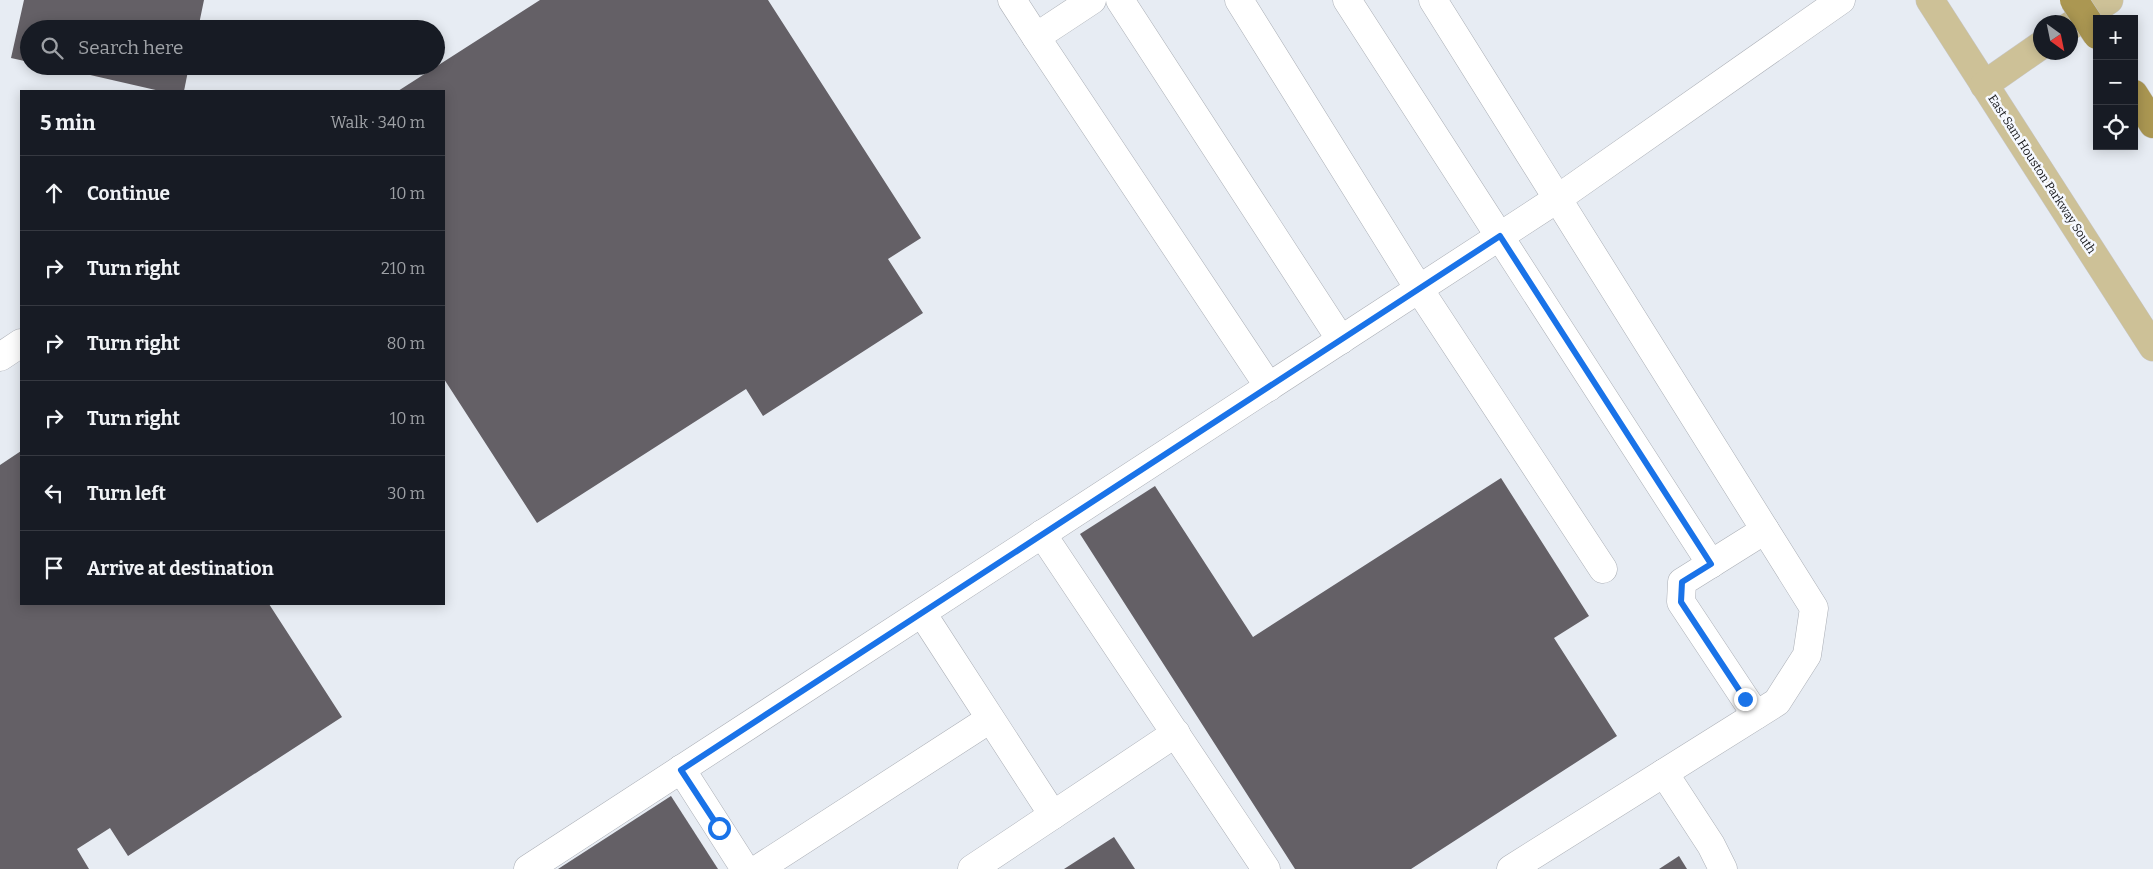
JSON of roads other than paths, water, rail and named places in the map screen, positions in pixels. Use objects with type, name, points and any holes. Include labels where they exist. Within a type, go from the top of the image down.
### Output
[{"type":"highway","points":[[2074,0],[2093,29]]},
{"type":"highway","points":[[2138,100],[2153,124]]},
{"type":"main road","name":"East Sam Houston Parkway South","points":[[1930,0],[2153,347]]},
{"type":"main road","points":[[2078,21],[2109,0]]},
{"type":"main road","points":[[1984,84],[2033,51]]},
{"type":"street","points":[[1012,0],[1269,386]]},
{"type":"street","points":[[1036,37],[1092,0]]},
{"type":"street","points":[[1120,0],[1341,340]]},
{"type":"street","points":[[1239,0],[1419,289],[1603,569]]},
{"type":"street","points":[[1346,0],[1711,564]]},
{"type":"street","points":[[1433,0],[1814,608],[1807,654],[1777,702],[1511,869]]},
{"type":"street","points":[[528,869],[1500,236],[1842,0]]},
{"type":"street","points":[[0,357],[20,344]]},
{"type":"street","points":[[1756,715],[1681,602],[1682,582],[1765,530]]},
{"type":"street","points":[[1042,534],[1266,869]]},
{"type":"street","points":[[922,613],[1053,815]]},
{"type":"street","points":[[758,869],[990,719]]},
{"type":"street","points":[[972,869],[1176,733]]},
{"type":"street","points":[[681,770],[745,869]]},
{"type":"street","points":[[1664,773],[1711,845],[1723,869]]}]
